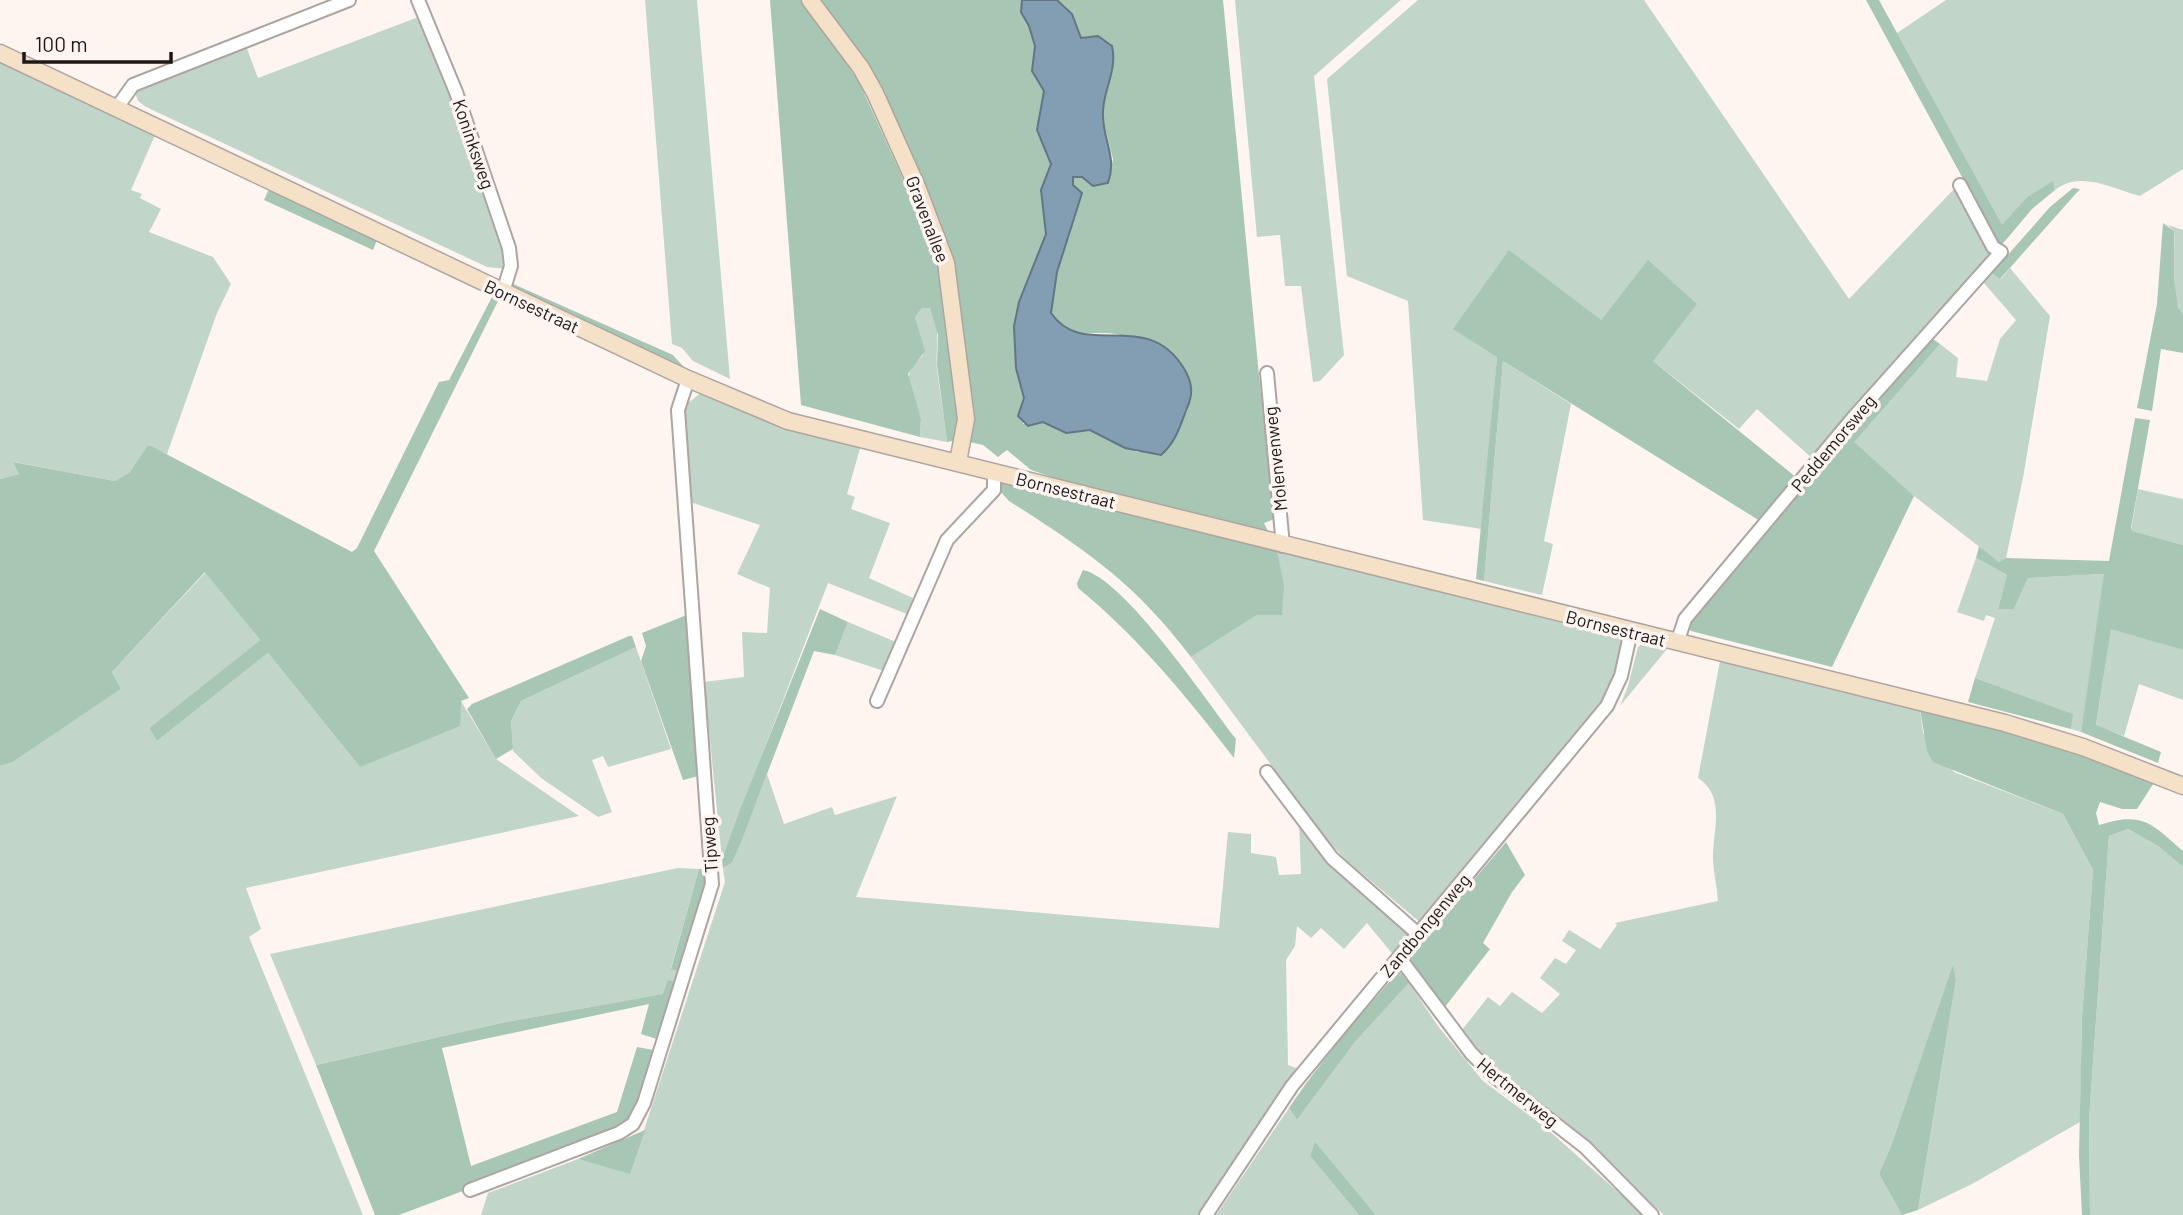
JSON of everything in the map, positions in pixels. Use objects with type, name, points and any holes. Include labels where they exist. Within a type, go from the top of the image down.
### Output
[{"type":"street","points":[[116,109],[134,85],[349,0]]},
{"type":"street","name":"Koninksweg","points":[[418,0],[456,92],[509,248],[511,266],[503,292]]},
{"type":"street","name":"Gravenallee","points":[[810,0],[861,68],[875,93],[918,189],[946,263],[966,419],[958,462]]},
{"type":"street","name":"Bornsestraat","points":[[0,53],[688,379],[788,421],[1283,546],[2005,723],[2083,747],[2183,786]]},
{"type":"street","name":"Peddemorsweg","points":[[1677,643],[1685,619],[1853,418],[2001,252],[1993,247],[1960,185]]},
{"type":"street","name":"Molenvenweg","points":[[1267,373],[1283,546]]},
{"type":"street","name":"Tipweg","points":[[470,1190],[619,1133],[633,1124],[644,1103],[712,884],[678,410],[688,379]]},
{"type":"street","name":"Bornsestraat","points":[[877,701],[947,540],[994,490],[994,472]]},
{"type":"street","name":"Zandbongenweg","points":[[1206,1215],[1292,1086],[1607,706],[1621,676],[1631,631]]},
{"type":"street","points":[[1267,772],[1332,858],[1418,934]]},
{"type":"street","name":"Hertmerweg","points":[[1399,957],[1471,1053],[1495,1077],[1585,1147],[1652,1215]]},
{"type":"green space","points":[[645,0],[697,0],[730,379],[693,361],[682,348],[672,344]]},
{"type":"green space","points":[[770,0],[802,0],[859,82],[933,245],[942,284],[962,419],[959,440],[947,442],[937,365],[938,335],[930,308],[922,308],[915,317],[925,351],[908,374],[921,419],[920,437],[801,405]]},
{"type":"green space","points":[[816,0],[1022,0],[1021,12],[1035,46],[1032,71],[1044,91],[1040,128],[1043,146],[1051,163],[1041,190],[1046,234],[1019,302],[1016,368],[1024,398],[1023,424],[1043,422],[1062,432],[1094,431],[1137,452],[1170,447],[1191,400],[1192,388],[1122,336],[1073,331],[1058,322],[1051,313],[1057,272],[1080,191],[1073,185],[1073,177],[1082,177],[1093,186],[1108,183],[1113,159],[1102,116],[1110,76],[1089,36],[1081,38],[1073,16],[1057,0],[1223,0],[1260,386],[1277,518],[1264,523],[1271,537],[1126,502],[1031,470],[1007,450],[998,457],[983,445],[969,442],[950,260],[868,73]]},
{"type":"green space","points":[[1235,0],[1401,0],[1314,76],[1344,355],[1320,381],[1313,382],[1301,286],[1285,286],[1280,235],[1257,237]]},
{"type":"green space","points":[[1418,0],[1644,0],[1849,299],[1955,188],[1992,256],[1813,459],[1757,409],[1739,429],[1653,361],[1648,261],[1601,320],[1497,357],[1482,529],[1423,520],[1408,301],[1347,276],[1327,79]]},
{"type":"green space","points":[[1866,0],[1879,0],[2002,225],[2027,197],[2053,181],[2055,190],[2032,209],[2000,247]]},
{"type":"green space","points":[[1946,0],[2183,0],[2183,169],[2140,196],[2085,181],[2065,184],[2055,190],[2053,182],[2027,197],[2002,226],[1897,33]]},
{"type":"green space","points":[[421,16],[437,55],[508,269],[487,267],[146,107],[138,101],[134,89],[246,46],[258,78]]},
{"type":"green space","points":[[0,61],[155,135],[131,190],[142,194],[140,198],[161,209],[149,232],[213,257],[231,284],[217,313],[167,454],[147,446],[130,472],[115,481],[14,462],[19,474],[0,479]]},
{"type":"green space","points":[[2073,188],[2080,189],[2000,279],[1992,273],[2050,207]]},
{"type":"green space","points":[[269,189],[377,240],[373,250],[264,200]]},
{"type":"green space","points":[[2163,223],[2174,231],[2174,280],[2178,307],[2183,315],[2183,353],[2161,349],[2152,411],[2137,408],[2157,304]]},
{"type":"green space","points":[[2168,225],[2183,230],[2183,315],[2175,296],[2174,231]]},
{"type":"green space","points":[[1509,250],[1601,320],[1648,260],[1697,304],[1653,361],[1797,478],[1760,521],[1503,361],[1484,581],[1476,579],[1497,357],[1453,329]]},
{"type":"green space","points":[[2010,268],[2050,316],[2023,478],[2006,558],[1999,562],[1914,496],[1853,442],[1940,344],[1958,358],[1956,377],[1987,381],[2000,339],[2016,320],[1983,282],[1992,273],[2001,279]]},
{"type":"green space","points":[[511,283],[673,355],[690,374],[516,291]]},
{"type":"green space","points":[[493,295],[499,299],[374,551],[469,698],[461,701],[460,726],[360,767],[268,653],[157,741],[149,728],[260,640],[205,572],[112,672],[121,689],[13,762],[0,766],[0,479],[19,474],[13,462],[115,481],[130,472],[147,446],[151,446],[352,552],[357,548],[439,382],[449,380]]},
{"type":"green space","points":[[922,308],[930,308],[936,322],[937,369],[947,442],[920,437],[921,419],[907,380],[912,367],[923,355],[915,317]]},
{"type":"green space","points":[[1933,339],[1940,344],[1854,442],[1914,496],[1832,667],[1691,631],[1686,627],[1846,437]]},
{"type":"green space","points":[[1503,361],[1571,404],[1544,541],[1553,544],[1542,595],[1484,581]]},
{"type":"green space","points":[[702,392],[779,425],[819,437],[861,445],[847,494],[855,497],[851,509],[890,523],[869,578],[913,598],[907,614],[828,583],[722,859],[704,682],[744,677],[742,632],[767,633],[770,588],[737,574],[760,525],[690,502],[683,407]]},
{"type":"green space","points":[[2135,418],[2150,420],[2131,528],[2132,531],[2183,545],[2183,650],[2111,629],[2096,725],[2161,752],[2158,763],[2081,732],[2104,574],[2028,578],[2014,609],[1998,609],[2007,575],[1976,558],[1979,546],[1999,562],[2006,558],[2109,561]]},
{"type":"green space","points":[[1001,480],[1317,556],[1315,561],[1277,551],[1284,584],[1282,615],[1257,615],[1191,657],[1150,608],[1108,570],[1086,552],[1009,501],[999,490]]},
{"type":"green space","points":[[2138,489],[2183,499],[2183,545],[2131,531]]},
{"type":"green space","points":[[1276,550],[1623,638],[1614,693],[1422,924],[1347,861],[1327,840],[1191,657],[1257,615],[1284,584]]},
{"type":"green space","points":[[1976,558],[2007,575],[1998,609],[2014,609],[2028,578],[2105,574],[2081,732],[2071,729],[2072,714],[1975,678],[1995,618],[1986,615],[1984,621],[1957,612]]},
{"type":"green space","points":[[1083,570],[1100,578],[1120,595],[1164,644],[1236,739],[1234,758],[1161,668],[1078,588],[1077,583]]},
{"type":"green space","points":[[206,572],[260,640],[149,728],[157,741],[268,653],[360,767],[461,701],[496,759],[579,816],[246,888],[261,929],[249,937],[363,1215],[0,1215],[0,766],[13,762],[121,689],[112,672]]},
{"type":"green space","points":[[820,609],[848,622],[835,655],[814,651],[741,842],[732,863],[723,868],[722,859],[740,810]]},
{"type":"green space","points":[[689,614],[703,775],[683,780],[641,661],[646,646],[642,633]]},
{"type":"green space","points":[[848,622],[896,642],[884,671],[835,655]]},
{"type":"green space","points":[[2111,628],[2183,650],[2183,700],[2139,684],[2124,736],[2096,726]]},
{"type":"green space","points":[[632,636],[636,647],[521,701],[511,721],[513,749],[496,759],[467,709],[472,704]]},
{"type":"green space","points":[[1643,643],[1667,649],[1620,706],[1638,647]]},
{"type":"green space","points":[[636,647],[671,749],[608,767],[603,756],[592,760],[612,812],[598,817],[541,778],[513,751],[511,721],[521,701]]},
{"type":"green space","points":[[1720,661],[1920,709],[1923,733],[1954,772],[2063,814],[2093,870],[2082,1017],[2080,1122],[1972,1184],[1918,1210],[1956,980],[1953,967],[1879,1174],[1902,1215],[1664,1215],[1574,1129],[1487,1058],[1462,1030],[1488,997],[1500,1006],[1512,992],[1542,1013],[1560,994],[1540,978],[1555,958],[1566,964],[1576,950],[1562,941],[1569,930],[1600,949],[1617,925],[1615,923],[1718,901],[1713,861],[1715,805],[1707,786],[1698,778]]},
{"type":"green space","points":[[1975,678],[2073,714],[2071,729],[1968,702]]},
{"type":"green space","points":[[1920,709],[2005,730],[2157,778],[2137,809],[2122,809],[2100,802],[2096,813],[2099,825],[2126,819],[2146,822],[2183,851],[2183,867],[2158,846],[2128,829],[2109,836],[2089,1120],[2090,1215],[2082,1215],[2079,1156],[2082,1017],[2093,870],[2063,814],[1933,762],[1927,751]]},
{"type":"green space","points":[[767,774],[784,824],[832,807],[835,815],[897,796],[856,897],[1219,928],[1228,832],[1251,834],[1251,853],[1276,857],[1279,875],[1301,874],[1299,820],[1413,934],[1395,957],[1367,923],[1344,949],[1321,928],[1311,938],[1297,926],[1295,946],[1286,960],[1288,1065],[1299,1069],[1262,1117],[1200,1215],[481,1215],[488,1193],[578,1159],[630,1173],[725,882],[723,868],[732,863]]},
{"type":"green space","points":[[2128,829],[2158,846],[2183,867],[2183,1215],[2090,1215],[2089,1120],[2109,836]]},
{"type":"green space","points":[[1506,842],[1525,875],[1512,892],[1483,943],[1490,949],[1445,1007],[1408,957]]},
{"type":"green space","points":[[678,868],[699,869],[671,968],[682,972],[679,983],[664,994],[501,1023],[316,1065],[270,954]]},
{"type":"green space","points":[[711,868],[682,972],[671,969],[699,869]]},
{"type":"green space","points":[[1953,965],[1956,980],[1918,1210],[1902,1215],[1879,1174]]},
{"type":"green space","points":[[1399,971],[1409,983],[1355,1042],[1297,1120],[1289,1108],[1328,1055]]},
{"type":"green space","points":[[668,980],[679,983],[663,1041],[641,1034],[649,1004],[442,1048],[471,1166],[617,1112],[637,1047],[659,1051],[642,1102],[620,1132],[399,1215],[375,1215],[316,1065],[501,1023],[663,994]]},
{"type":"green space","points":[[1409,983],[1438,1026],[1483,1081],[1546,1128],[1644,1215],[1376,1215],[1315,1143],[1310,1156],[1359,1215],[1216,1215],[1289,1108],[1297,1120],[1355,1042]]},
{"type":"green space","points":[[645,1130],[630,1174],[578,1159]]},
{"type":"green space","points":[[1315,1142],[1376,1215],[1359,1215],[1310,1156]]},
{"type":"water","points":[[1022,0],[1057,0],[1072,14],[1081,38],[1098,36],[1112,46],[1113,65],[1103,108],[1111,158],[1108,183],[1093,186],[1082,177],[1073,177],[1073,185],[1082,193],[1057,272],[1051,313],[1065,327],[1080,333],[1133,336],[1151,340],[1168,349],[1183,367],[1190,382],[1191,397],[1177,433],[1161,455],[1125,448],[1090,430],[1066,433],[1043,422],[1028,426],[1018,416],[1024,398],[1016,368],[1014,326],[1019,302],[1046,234],[1041,190],[1051,164],[1037,130],[1044,91],[1032,71],[1035,46],[1021,12]]}]
